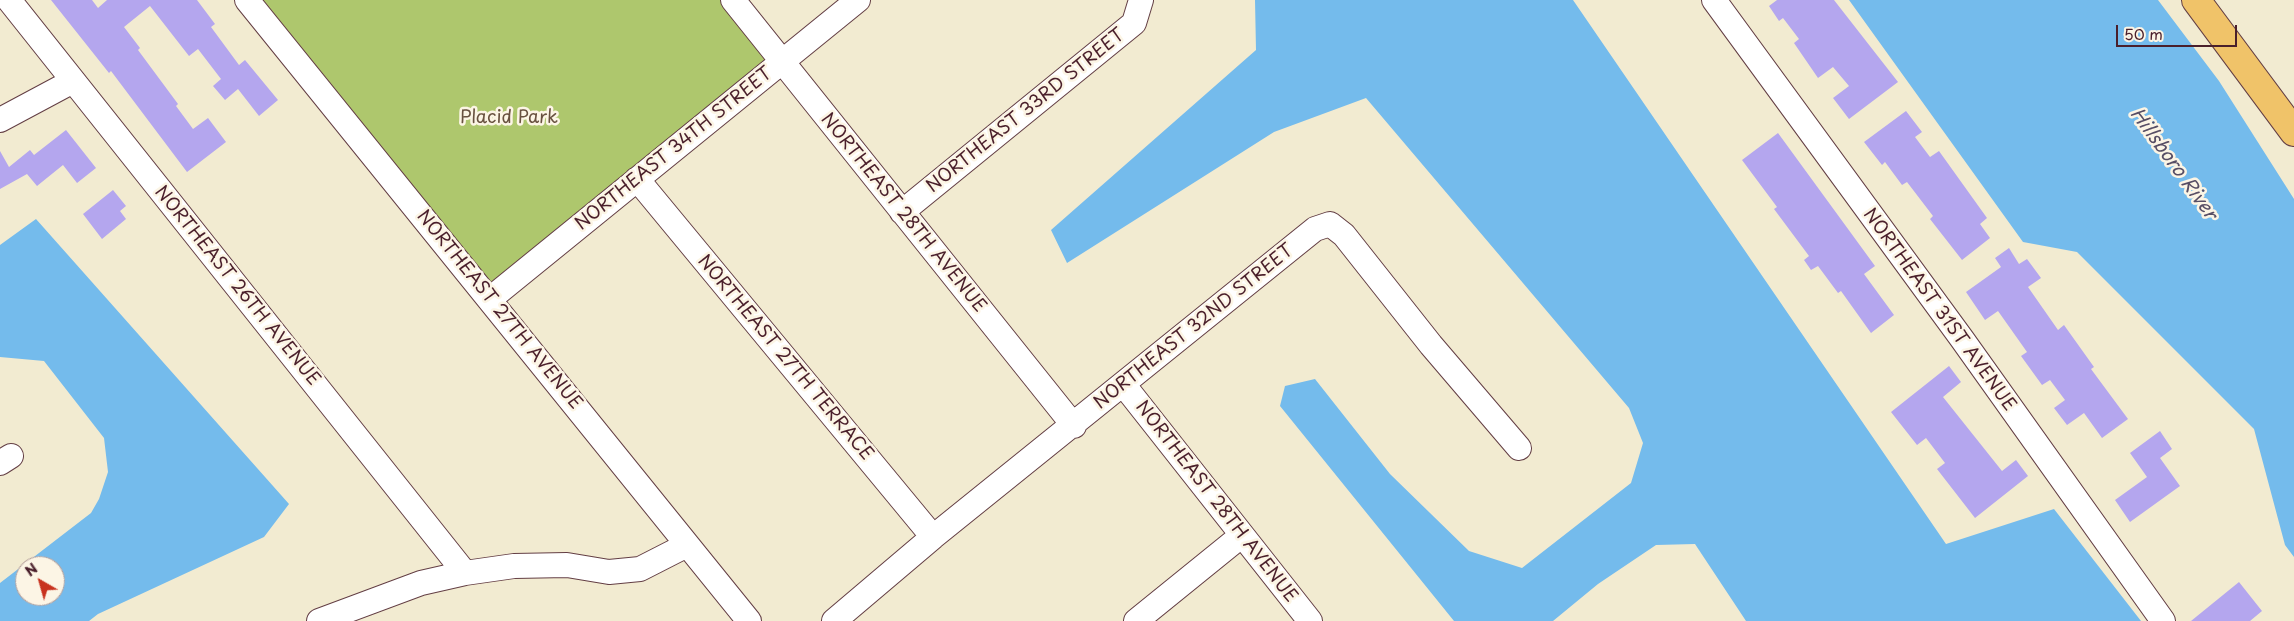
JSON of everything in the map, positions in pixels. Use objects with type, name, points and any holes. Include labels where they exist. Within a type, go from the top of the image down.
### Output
[{"type":"main road","points":[[2196,0],[2294,132]]},
{"type":"street","name":"NORTHEAST 26TH AVENUE","points":[[9,0],[465,573]]},
{"type":"street","name":"NORTHEAST 27TH AVENUE","points":[[247,0],[749,621]]},
{"type":"street","name":"NORTHEAST 28TH AVENUE","points":[[733,0],[1074,426]]},
{"type":"street","name":"NORTHEAST 34TH STREET","points":[[490,299],[858,0]]},
{"type":"street","name":"NORTHEAST 31ST AVENUE","points":[[1714,0],[1956,331],[2163,621]]},
{"type":"street","name":"NORTHEAST 33RD STREET","points":[[902,212],[1134,23],[1141,2]]},
{"type":"street","points":[[0,120],[73,81]]},
{"type":"street","name":"NORTHEAST 27TH TERRACE","points":[[637,179],[933,537]]},
{"type":"street","name":"NORTHEAST 32ND STREET","points":[[834,621],[933,537],[1074,426],[1123,384],[1315,229],[1330,224],[1344,235],[1431,345],[1519,448]]},
{"type":"street","name":"NORTHEAST 28TH AVENUE","points":[[1123,384],[1241,536],[1310,621]]},
{"type":"street","points":[[1136,621],[1241,536]]},
{"type":"street","points":[[319,621],[421,584],[465,573],[514,566],[567,565],[609,572],[640,569],[687,545]]},
{"type":"green space","name":"Placid Park","points":[[263,0],[721,0],[768,59],[491,283]]},
{"type":"water","points":[[1255,0],[1573,0],[1946,544],[2054,509],[2141,621],[1746,621],[1695,544],[1656,545],[1598,584],[1553,621],[1454,621],[1280,406],[1285,386],[1315,379],[1390,474],[1469,551],[1522,568],[1631,483],[1643,443],[1629,408],[1366,98],[1274,132],[1067,263],[1051,230],[1256,50]]},
{"type":"water","name":"Hillsboro River","points":[[1849,0],[2158,0],[2219,81],[2294,199],[2294,557],[2285,545],[2254,429],[2077,252],[2023,242]]},
{"type":"water","points":[[36,219],[289,504],[264,537],[98,614],[89,621],[0,621],[0,583],[15,571],[15,606],[65,606],[65,556],[35,556],[91,513],[99,499],[108,472],[104,438],[44,361],[0,357],[0,245]]},
{"type":"building","points":[[51,0],[92,0],[98,8],[107,0],[197,0],[215,24],[211,27],[239,65],[245,60],[278,100],[259,116],[238,89],[225,100],[213,86],[221,79],[198,49],[189,56],[150,6],[124,27],[140,48],[138,50],[178,104],[176,106],[193,129],[208,118],[226,142],[187,172],[111,71],[109,73]]},
{"type":"building","points":[[1777,0],[1834,0],[1898,82],[1849,119],[1833,98],[1849,86],[1833,67],[1818,78],[1794,43],[1799,39],[1783,18],[1779,21],[1769,6]]},
{"type":"building","points":[[1906,111],[1922,132],[1915,137],[1930,157],[1939,151],[1987,218],[1980,224],[1990,238],[1962,260],[1930,219],[1933,216],[1907,182],[1902,185],[1885,162],[1882,165],[1864,142]]},
{"type":"building","points":[[66,130],[96,168],[77,183],[63,165],[37,186],[27,174],[0,189],[0,151],[9,167],[30,150],[34,155]]},
{"type":"building","points":[[1778,133],[1875,266],[1864,274],[1894,315],[1871,333],[1841,291],[1838,293],[1818,266],[1811,270],[1804,260],[1809,256],[1774,209],[1777,207],[1742,160]]},
{"type":"building","points":[[113,190],[126,206],[120,211],[126,219],[102,239],[83,214]]},
{"type":"building","points":[[2009,248],[2019,264],[2027,259],[2041,278],[2028,287],[2058,330],[2064,325],[2094,367],[2091,369],[2128,419],[2102,438],[2084,413],[2067,425],[2054,408],[2065,400],[2050,380],[2042,385],[2021,356],[2027,352],[1998,311],[1985,320],[1966,292],[2001,267],[1995,258]]},
{"type":"building","points":[[1949,366],[1961,382],[1943,397],[2002,471],[2016,460],[2028,476],[1975,518],[1937,469],[1945,463],[1926,438],[1917,445],[1891,412]]},
{"type":"building","points":[[2160,431],[2172,449],[2160,458],[2180,486],[2130,522],[2115,500],[2147,477],[2130,453]]},
{"type":"building","points":[[2239,582],[2262,611],[2250,621],[2191,621]]}]
